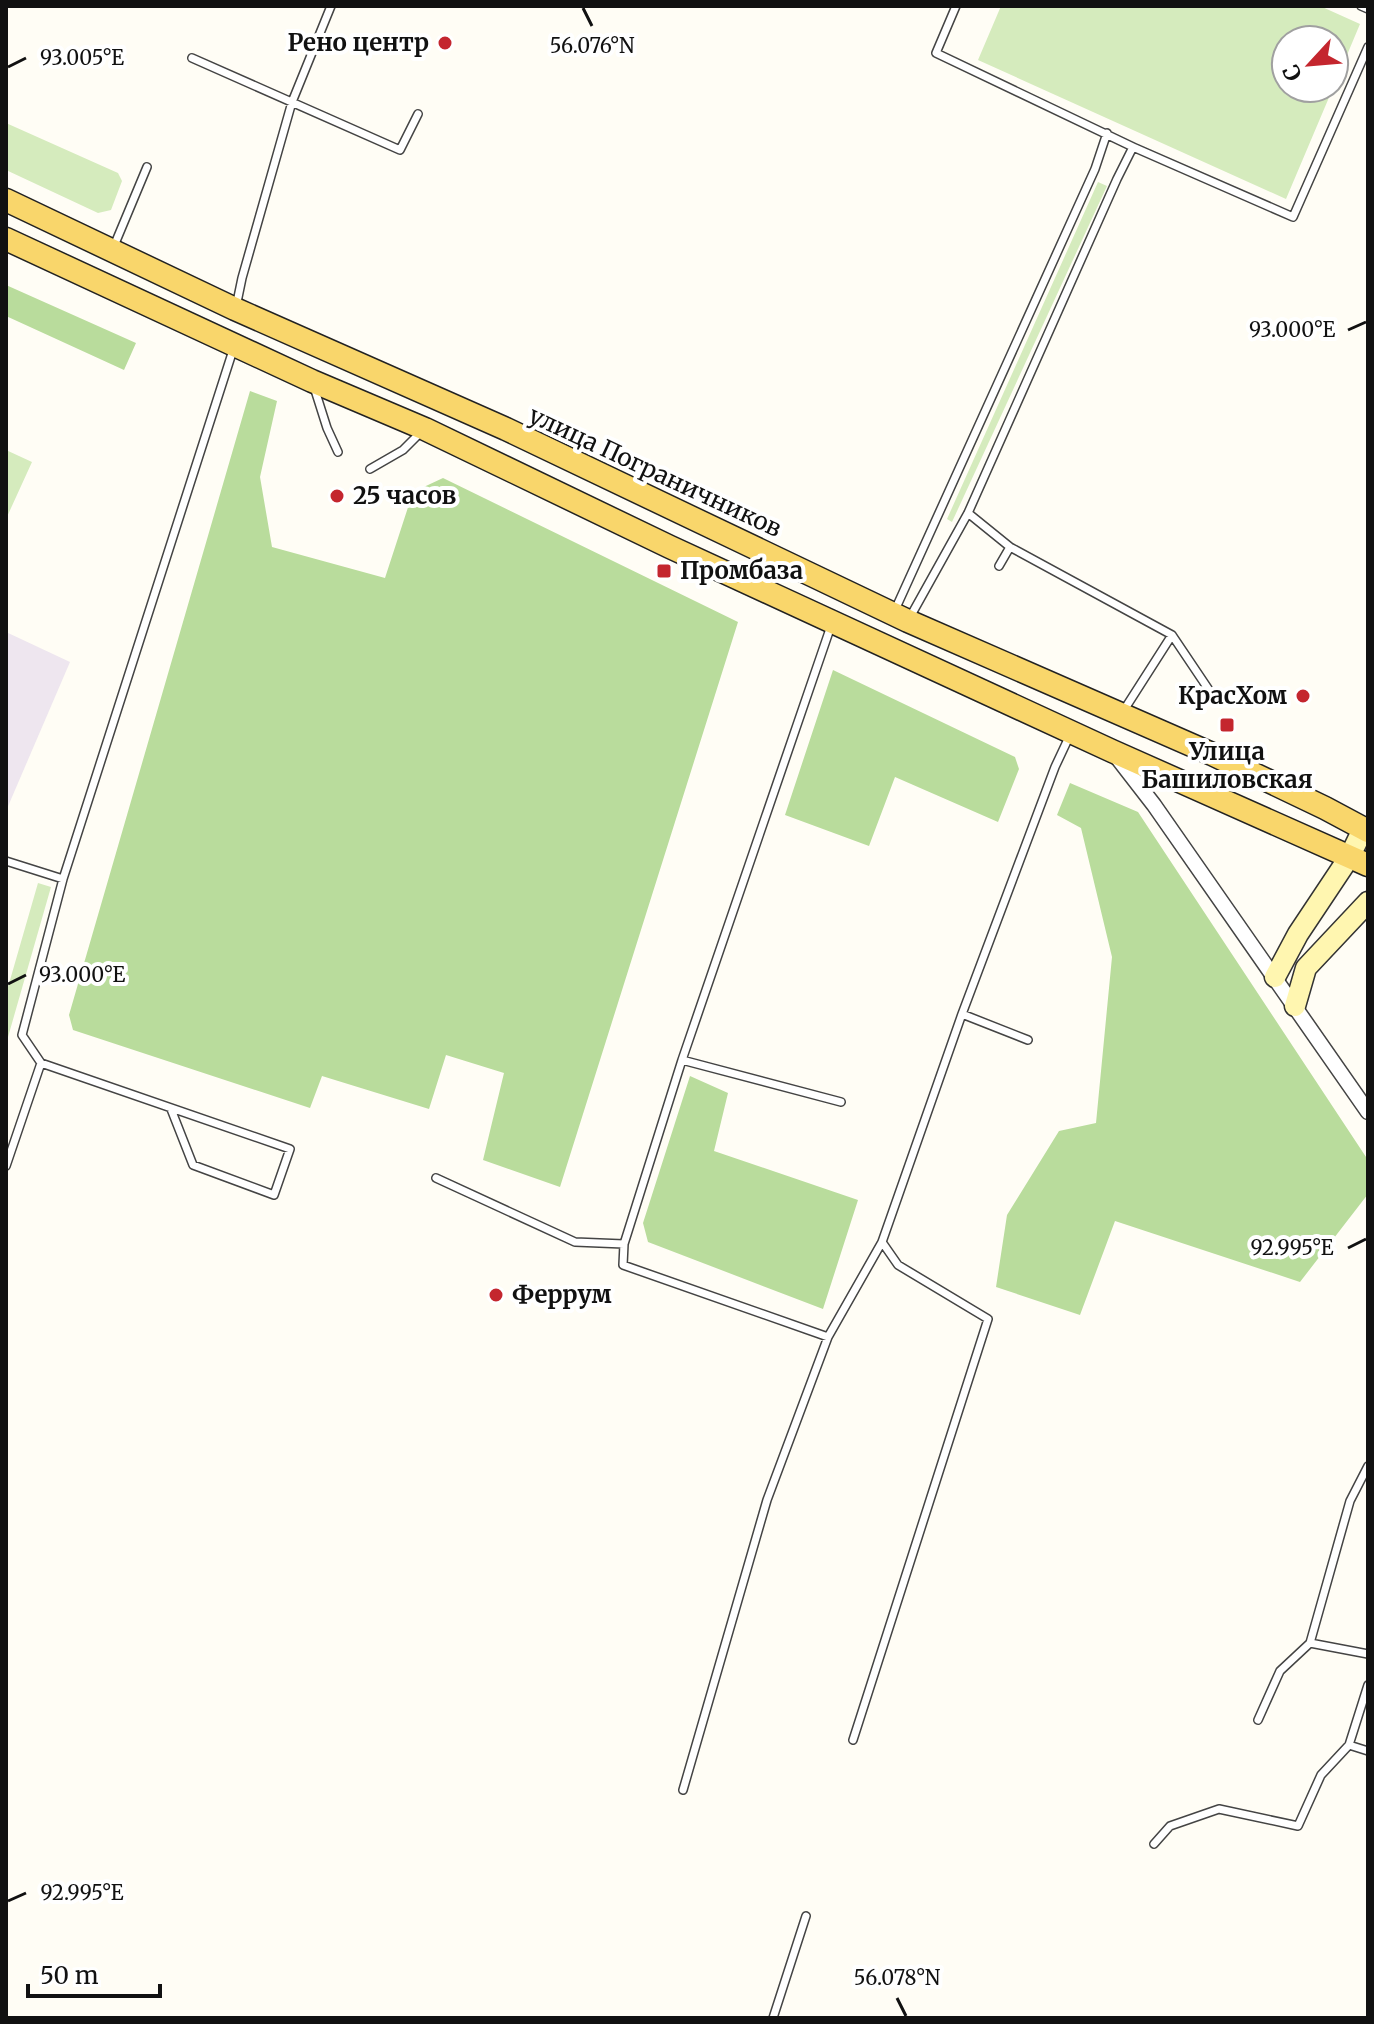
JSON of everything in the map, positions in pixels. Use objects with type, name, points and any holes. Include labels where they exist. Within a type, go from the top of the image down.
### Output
[{"type":"main road","name":"улица Пограничников","points":[[6,200],[235,309],[506,429],[900,617],[1366,826]]},
{"type":"main road","points":[[6,239],[312,381],[425,429],[1112,751],[1359,860]]},
{"type":"main road","points":[[527,478],[545,476],[550,471],[550,462],[541,447]]},
{"type":"main road","points":[[633,529],[619,516],[614,499],[621,492],[637,493]]},
{"type":"main road","points":[[1275,977],[1298,934],[1359,860],[1366,826]]},
{"type":"main road","points":[[1295,1006],[1306,968],[1368,902]]},
{"type":"street","points":[[1112,751],[1140,786],[1368,1112]]},
{"type":"lane","points":[[235,309],[292,102],[331,6]]},
{"type":"lane","points":[[956,6],[936,53],[1133,147],[1293,217],[1368,47]]},
{"type":"lane","points":[[1361,6],[1368,9]]},
{"type":"lane","points":[[192,58],[400,150],[418,114]]},
{"type":"lane","points":[[900,617],[1095,169],[1107,133]]},
{"type":"lane","points":[[900,617],[968,513],[1133,147]]},
{"type":"lane","points":[[112,250],[147,167]]},
{"type":"lane","points":[[171,1109],[193,1165],[274,1195],[290,1149],[41,1063],[22,1035],[63,879],[234,345]]},
{"type":"lane","points":[[312,381],[338,452]]},
{"type":"lane","points":[[370,469],[403,450],[425,429]]},
{"type":"lane","points":[[968,513],[1010,547],[1172,635],[1211,693]]},
{"type":"lane","points":[[999,566],[1010,547]]},
{"type":"lane","points":[[828,1337],[623,1265],[624,1244],[682,1060],[833,621]]},
{"type":"lane","points":[[1121,714],[1172,635]]},
{"type":"lane","points":[[683,1790],[767,1500],[828,1337],[882,1242],[962,1014],[1055,767],[1072,732]]},
{"type":"lane","points":[[6,861],[63,879]]},
{"type":"lane","points":[[962,1014],[1028,1040]]},
{"type":"lane","points":[[682,1060],[841,1102]]},
{"type":"lane","points":[[6,1166],[41,1063]]},
{"type":"lane","points":[[436,1178],[575,1242],[624,1244]]},
{"type":"lane","points":[[853,1740],[988,1319],[898,1265],[882,1242]]},
{"type":"lane","points":[[1258,1720],[1280,1671],[1310,1643],[1350,1501],[1368,1466]]},
{"type":"lane","points":[[1310,1643],[1368,1654]]},
{"type":"lane","points":[[1154,1844],[1170,1826],[1219,1809],[1298,1826],[1321,1775],[1349,1745],[1368,1685]]},
{"type":"lane","points":[[1349,1745],[1368,1751]]},
{"type":"lane","points":[[773,2018],[806,1916]]},
{"type":"shaded area","points":[[6,632],[70,662],[6,811]]},
{"type":"green space","points":[[1001,6],[1320,6],[1360,24],[1350,48],[1350,24],[1270,24],[1270,104],[1326,104],[1286,199],[978,60]]},
{"type":"green space","points":[[6,123],[118,173],[122,181],[111,210],[98,213],[6,170]]},
{"type":"green space","points":[[1098,182],[1107,186],[952,522],[947,519]]},
{"type":"green space","points":[[6,285],[136,343],[124,370],[6,316]]},
{"type":"green space","points":[[250,391],[277,401],[260,477],[272,547],[385,578],[413,492],[443,478],[738,622],[560,1187],[483,1160],[504,1073],[446,1055],[429,1109],[322,1076],[310,1108],[73,1030],[69,1015]]},
{"type":"green space","points":[[6,450],[32,462],[6,519]]},
{"type":"green space","points":[[833,670],[1015,757],[1019,769],[998,822],[895,777],[869,846],[785,815]]},
{"type":"green space","points":[[1070,783],[1138,812],[1368,1160],[1368,1194],[1300,1282],[1115,1221],[1080,1315],[996,1287],[1007,1215],[1059,1131],[1096,1123],[1112,957],[1081,828],[1057,815]]},
{"type":"green space","points":[[38,883],[51,887],[6,1044],[6,994]]},
{"type":"green space","points":[[690,1076],[728,1093],[714,1151],[858,1200],[823,1309],[648,1242],[643,1223]]},
{"type":"place","name":"Рено центр","points":[[445,43]]},
{"type":"place","name":"25 часов","points":[[337,496]]},
{"type":"place","name":"Промбаза","points":[[664,571]]},
{"type":"place","name":"КрасХом","points":[[1303,696]]},
{"type":"place","name":"Улица Башиловская","points":[[1227,725]]},
{"type":"place","name":"Феррум","points":[[496,1295]]}]
